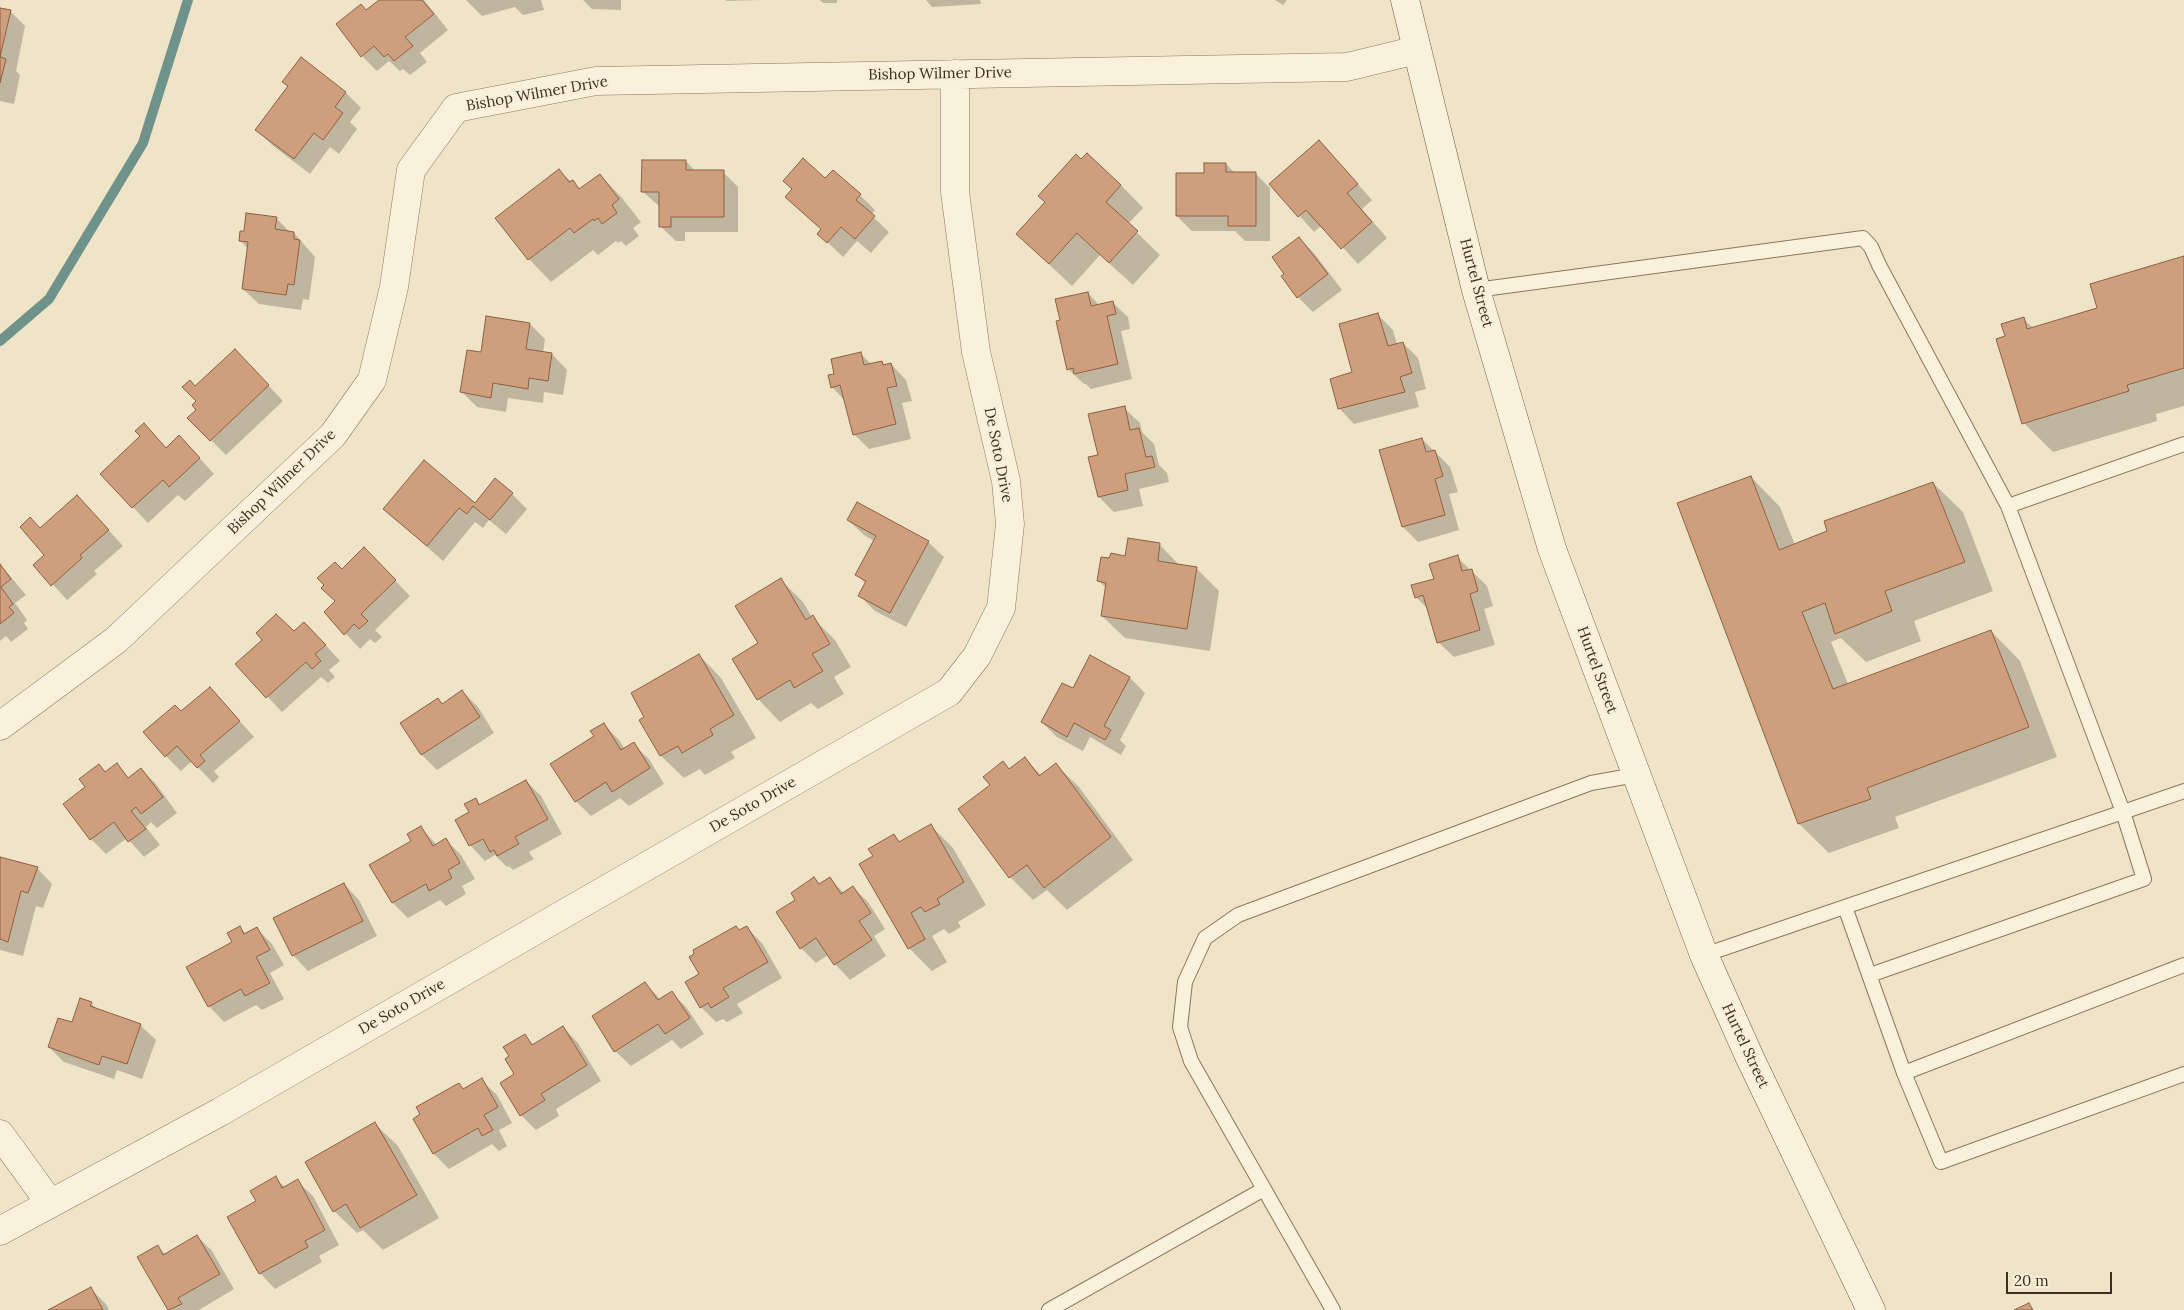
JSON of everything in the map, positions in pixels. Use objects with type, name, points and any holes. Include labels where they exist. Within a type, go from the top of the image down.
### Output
[{"type":"street","name":"Hurtel Street","points":[[1405,0],[1476,290],[1552,549],[1704,955],[1750,1058],[1871,1310]]},
{"type":"street","name":"Bishop Wilmer Drive","points":[[0,726],[116,640],[333,435],[372,380],[394,287],[411,170],[456,108],[596,81],[1347,67],[1417,50]]},
{"type":"street","name":"De Soto Drive","points":[[0,1231],[229,1107],[949,692],[977,656],[1001,608],[1010,524],[1006,481],[976,352],[956,202],[955,74]]},
{"type":"street","points":[[0,1134],[50,1203]]},
{"type":"lane","points":[[1476,290],[1863,238],[1871,247],[2008,506],[2123,812],[2144,879],[1870,975]]},
{"type":"lane","points":[[2008,506],[2184,444]]},
{"type":"lane","points":[[1333,1310],[1191,1061],[1180,1026],[1185,982],[1205,938],[1238,915],[1591,783],[1636,775]]},
{"type":"lane","points":[[1704,955],[2184,791]]},
{"type":"lane","points":[[1845,907],[1904,1073],[1941,1162],[2184,1074]]},
{"type":"lane","points":[[1904,1073],[2184,965]]},
{"type":"lane","points":[[1049,1310],[1264,1188]]},
{"type":"building","points":[[379,0],[422,0],[434,14],[405,37],[413,46],[394,61],[388,54],[384,57],[374,46],[361,57],[336,24],[361,4],[366,10]]},
{"type":"building","points":[[0,8],[11,10],[0,57]]},
{"type":"building","points":[[0,57],[6,59],[0,83]]},
{"type":"building","points":[[301,57],[346,92],[335,107],[343,113],[323,140],[314,133],[294,159],[255,130],[288,86],[282,82]]},
{"type":"building","points":[[1319,140],[1358,184],[1347,193],[1372,222],[1341,249],[1306,210],[1298,217],[1269,184]]},
{"type":"building","points":[[1087,153],[1121,185],[1106,202],[1138,231],[1109,263],[1077,233],[1049,264],[1016,234],[1045,202],[1038,196],[1076,154],[1081,159]]},
{"type":"building","points":[[803,158],[825,178],[833,170],[861,194],[856,200],[875,216],[855,239],[841,227],[827,243],[817,234],[821,229],[785,197],[792,189],[783,181]]},
{"type":"building","points":[[642,160],[686,160],[686,170],[724,170],[724,217],[671,217],[671,227],[659,227],[659,192],[641,192]]},
{"type":"building","points":[[1204,163],[1226,163],[1226,172],[1256,172],[1256,226],[1228,226],[1228,216],[1176,216],[1176,173],[1204,173]]},
{"type":"building","points":[[559,169],[569,182],[573,180],[579,189],[600,174],[619,199],[612,205],[617,213],[602,224],[598,218],[594,221],[593,219],[574,233],[570,228],[528,260],[495,218]]},
{"type":"building","points":[[246,213],[277,217],[275,229],[294,232],[294,239],[300,240],[294,285],[288,284],[286,295],[242,289],[248,242],[239,241],[240,231],[244,231]]},
{"type":"building","points":[[1299,237],[1328,274],[1297,298],[1281,276],[1284,274],[1272,257]]},
{"type":"building","points":[[2184,256],[2184,368],[2127,385],[2129,391],[2022,424],[1996,339],[2005,336],[2001,324],[2024,317],[2027,329],[2097,308],[2090,284]]},
{"type":"building","points":[[1088,292],[1091,306],[1113,301],[1116,314],[1107,316],[1118,364],[1074,374],[1073,368],[1067,370],[1056,321],[1060,320],[1055,299]]},
{"type":"building","points":[[1378,313],[1388,346],[1403,342],[1412,373],[1400,377],[1405,392],[1338,409],[1330,379],[1352,372],[1339,324]]},
{"type":"building","points":[[486,316],[530,323],[526,349],[552,353],[548,381],[529,378],[528,389],[493,383],[491,398],[460,392],[467,350],[481,352]]},
{"type":"building","points":[[235,349],[269,385],[210,441],[187,418],[196,410],[192,405],[196,401],[182,387],[190,380],[195,386]]},
{"type":"building","points":[[861,352],[864,365],[882,361],[883,365],[891,363],[897,386],[887,388],[896,424],[853,435],[840,385],[831,388],[828,375],[834,374],[831,359]]},
{"type":"building","points":[[1125,406],[1130,430],[1139,428],[1146,457],[1152,456],[1155,467],[1125,474],[1128,490],[1098,497],[1088,457],[1098,455],[1088,414]]},
{"type":"building","points":[[144,423],[166,448],[179,435],[200,458],[169,487],[163,480],[132,508],[100,474],[140,436],[135,431]]},
{"type":"building","points":[[1422,438],[1426,452],[1435,450],[1443,476],[1435,479],[1445,515],[1402,527],[1379,450]]},
{"type":"building","points":[[424,460],[475,503],[495,478],[513,493],[490,520],[473,506],[467,514],[459,508],[427,546],[383,509]]},
{"type":"building","points":[[1751,476],[1779,550],[1827,531],[1824,521],[1933,482],[1965,562],[1885,591],[1892,611],[1835,634],[1825,603],[1802,612],[1833,689],[1991,630],[2029,727],[1867,788],[1871,799],[1798,824],[1677,503]]},
{"type":"building","points":[[77,495],[109,530],[80,555],[82,558],[51,586],[33,565],[44,555],[20,527],[30,517],[40,528]]},
{"type":"building","points":[[857,502],[929,541],[890,613],[858,596],[866,581],[855,575],[876,536],[847,520]]},
{"type":"building","points":[[1128,538],[1160,543],[1158,561],[1197,567],[1187,629],[1101,616],[1106,583],[1097,581],[1101,557],[1109,558],[1111,553],[1125,556]]},
{"type":"building","points":[[364,547],[396,580],[361,614],[368,621],[359,629],[354,624],[344,635],[324,612],[335,601],[321,588],[324,585],[317,578],[335,562],[342,569]]},
{"type":"building","points":[[1458,555],[1462,571],[1472,569],[1478,591],[1470,594],[1480,630],[1437,643],[1423,595],[1415,598],[1411,585],[1434,579],[1429,564]]},
{"type":"building","points":[[0,564],[11,579],[1,587],[13,604],[9,607],[14,613],[0,624]]},
{"type":"building","points":[[781,578],[806,620],[813,615],[830,644],[812,654],[823,671],[794,688],[790,680],[757,700],[732,659],[758,643],[735,606]]},
{"type":"building","points":[[276,614],[294,631],[304,622],[326,645],[315,654],[321,661],[312,669],[306,662],[266,698],[235,664],[262,640],[256,633]]},
{"type":"building","points":[[699,654],[734,715],[710,729],[713,735],[682,753],[678,746],[660,756],[639,720],[644,717],[631,693]]},
{"type":"building","points":[[1090,655],[1130,677],[1104,726],[1111,730],[1105,740],[1074,723],[1067,737],[1041,722],[1062,683],[1073,688]]},
{"type":"building","points":[[210,687],[240,721],[200,755],[205,761],[197,768],[177,746],[165,757],[143,732],[175,705],[181,711]]},
{"type":"building","points":[[462,690],[480,717],[421,755],[400,723],[438,698],[442,704]]},
{"type":"building","points":[[604,723],[621,750],[634,742],[650,768],[612,792],[606,782],[575,802],[550,764],[594,736],[590,731]]},
{"type":"building","points":[[1025,757],[1039,776],[1056,763],[1111,837],[1044,888],[1027,865],[1009,878],[958,809],[990,785],[983,777],[1003,761],[1009,769]]},
{"type":"building","points":[[117,763],[128,778],[141,768],[163,797],[141,814],[136,807],[131,811],[146,829],[128,842],[114,822],[90,840],[63,804],[85,787],[79,779],[99,764],[105,772]]},
{"type":"building","points":[[526,780],[548,819],[515,837],[519,844],[497,856],[494,850],[490,852],[483,839],[469,846],[455,820],[469,812],[464,804],[476,798],[479,805]]},
{"type":"building","points":[[931,824],[964,882],[937,899],[940,904],[925,912],[921,907],[911,913],[925,939],[908,949],[859,864],[873,856],[868,849],[894,834],[899,842]]},
{"type":"building","points":[[421,826],[433,846],[446,838],[460,863],[448,870],[452,878],[429,891],[426,884],[392,903],[369,865],[411,841],[407,834]]},
{"type":"building","points":[[0,857],[38,867],[28,893],[21,891],[8,942],[0,939]]},
{"type":"building","points":[[814,877],[819,884],[830,877],[841,894],[853,886],[871,913],[859,921],[872,940],[834,965],[816,938],[800,949],[776,912],[795,900],[791,893]]},
{"type":"building","points":[[344,883],[363,921],[292,956],[273,918]]},
{"type":"building","points":[[240,926],[244,934],[257,927],[270,950],[256,957],[270,983],[245,996],[241,989],[208,1007],[186,967],[232,942],[227,933]]},
{"type":"building","points":[[736,926],[739,930],[747,926],[768,962],[723,988],[729,997],[711,1008],[708,1003],[700,1008],[685,982],[699,974],[689,957],[694,954],[693,950]]},
{"type":"building","points":[[645,982],[658,1000],[672,991],[690,1018],[665,1034],[658,1024],[614,1052],[592,1016]]},
{"type":"building","points":[[80,998],[92,1002],[90,1006],[141,1024],[127,1064],[102,1056],[99,1065],[48,1047],[58,1018],[72,1022]]},
{"type":"building","points":[[563,1026],[587,1065],[541,1094],[545,1100],[520,1116],[500,1083],[514,1074],[505,1059],[509,1056],[503,1047],[525,1034],[532,1045]]},
{"type":"building","points":[[482,1078],[498,1107],[484,1115],[493,1130],[482,1136],[478,1128],[433,1154],[413,1119],[420,1114],[416,1107],[459,1083],[463,1089]]},
{"type":"building","points":[[375,1122],[417,1195],[360,1228],[346,1204],[333,1212],[305,1162]]},
{"type":"building","points":[[276,1176],[282,1188],[298,1179],[325,1230],[305,1241],[308,1247],[259,1274],[227,1217],[256,1201],[250,1191]]},
{"type":"building","points":[[197,1235],[220,1274],[178,1298],[182,1304],[168,1310],[137,1257],[158,1245],[163,1255]]},
{"type":"building","points":[[91,1287],[103,1310],[48,1310]]},
{"type":"building","points":[[2029,1303],[2033,1310],[2014,1310]]},
{"type":"waterway","points":[[0,341],[49,299],[143,143],[188,0]]}]
